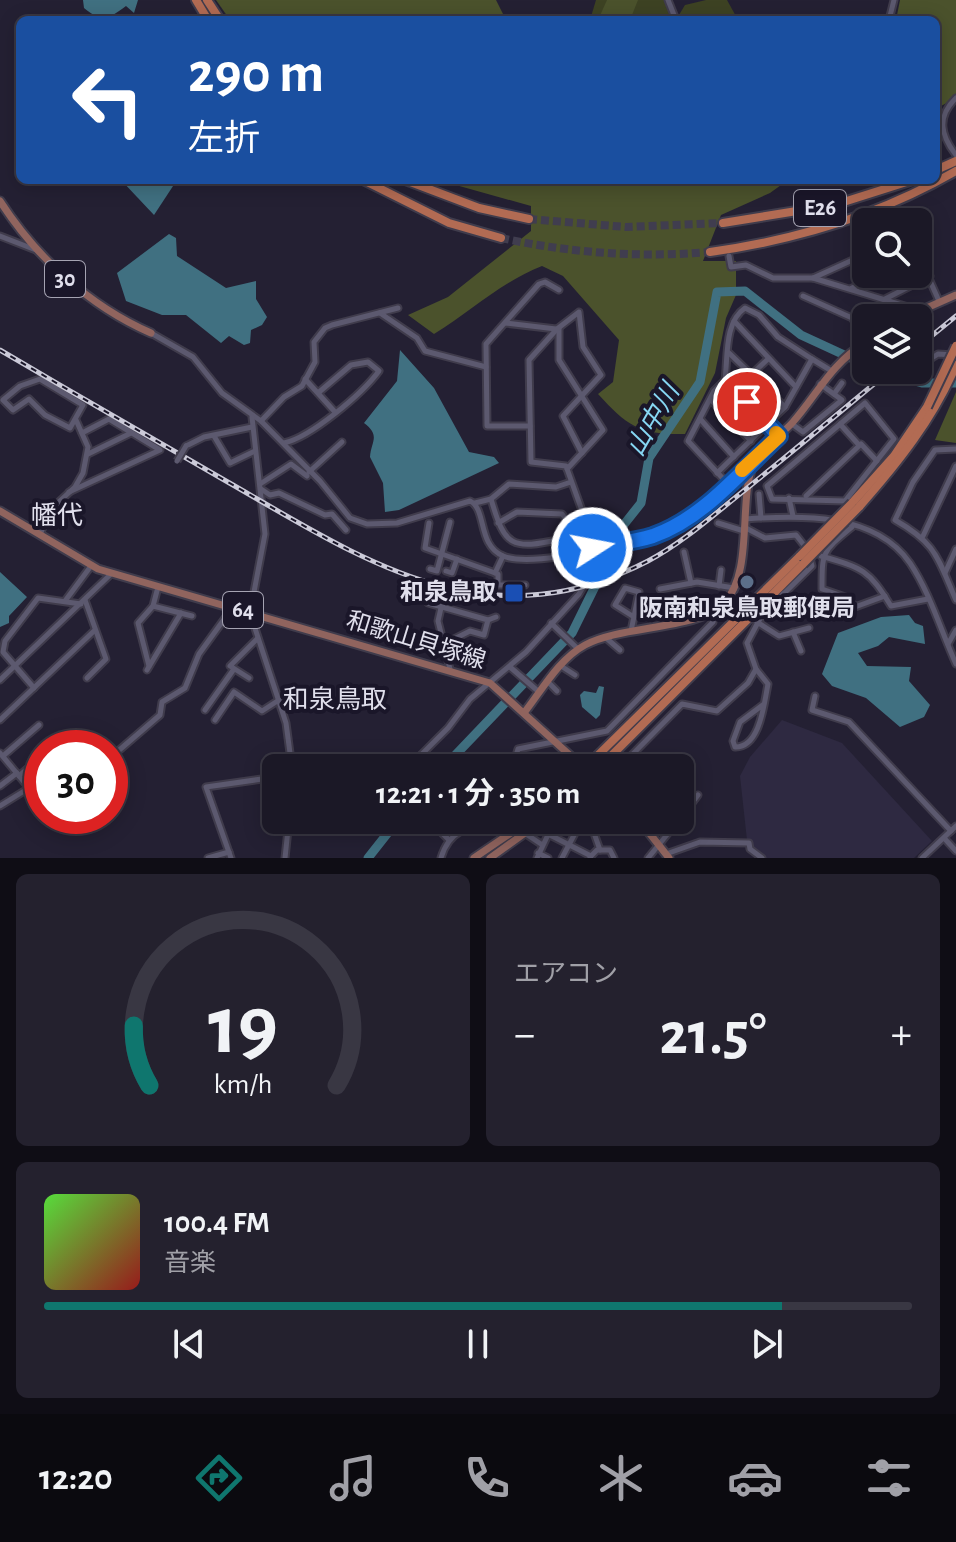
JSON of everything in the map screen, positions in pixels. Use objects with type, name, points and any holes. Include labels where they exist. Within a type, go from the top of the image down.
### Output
[{"type":"highway","points":[[371,184],[435,217],[501,238]]},
{"type":"highway","points":[[416,184],[479,208],[529,219]]},
{"type":"highway","name":"E26","points":[[723,223],[834,205],[900,184]]},
{"type":"highway","name":"E26","points":[[710,252],[779,240],[844,222],[931,184]]},
{"type":"highway","points":[[931,408],[956,346]]},
{"type":"highway","points":[[613,754],[903,456],[956,365]]},
{"type":"highway","points":[[600,754],[801,560]]},
{"type":"main road","name":"30","points":[[0,201],[36,250],[66,279],[151,333]]},
{"type":"main road","points":[[932,304],[956,295]]},
{"type":"main road","points":[[522,710],[576,646],[714,611],[734,588],[749,482],[756,457],[792,424],[833,368],[852,352]]},
{"type":"main road","name":"和歌山貝塚線","points":[[0,511],[91,566],[450,669],[492,685],[570,754]]},
{"type":"main road","points":[[474,858],[521,834]]},
{"type":"main road","points":[[490,858],[521,834]]},
{"type":"main road","points":[[651,834],[667,856]]},
{"type":"street","points":[[956,98],[947,107],[942,122],[945,140],[956,158]]},
{"type":"street","points":[[0,236],[36,250]]},
{"type":"street","points":[[729,256],[731,267],[746,265],[773,278],[813,278],[898,304]]},
{"type":"street","points":[[813,278],[852,260]]},
{"type":"street","points":[[530,426],[487,426],[486,344],[539,284],[545,282],[559,290]]},
{"type":"street","points":[[932,282],[939,301]]},
{"type":"street","points":[[884,300],[907,288]]},
{"type":"street","points":[[803,296],[852,318]]},
{"type":"street","points":[[261,421],[284,397],[302,386],[315,362],[314,342],[325,328],[398,308]]},
{"type":"street","points":[[728,484],[688,441],[725,380],[729,337],[738,313],[750,308],[778,337],[812,359],[833,368]]},
{"type":"street","points":[[567,469],[531,462],[529,360],[558,328],[579,312],[583,347],[601,375],[563,416],[582,453]]},
{"type":"street","points":[[380,313],[417,338],[425,351],[486,367]]},
{"type":"street","points":[[734,321],[796,387]]},
{"type":"street","points":[[505,323],[558,328]]},
{"type":"street","points":[[558,328],[559,360],[603,430],[567,469]]},
{"type":"street","points":[[151,333],[193,357],[226,398],[261,421],[348,516],[362,523],[397,523],[452,504],[491,499],[509,484],[556,487],[571,482]]},
{"type":"street","points":[[729,353],[785,407]]},
{"type":"street","points":[[932,358],[938,354],[956,355]]},
{"type":"street","points":[[752,374],[768,359]]},
{"type":"street","points":[[717,473],[785,407],[812,359]]},
{"type":"street","points":[[283,444],[299,440],[365,389],[379,371],[368,362],[351,365],[318,393]]},
{"type":"street","points":[[40,536],[49,511],[83,473],[88,454],[76,420],[83,405],[40,379],[20,386],[3,400],[13,410],[29,399],[45,415],[66,428],[76,420]]},
{"type":"street","points":[[305,379],[335,412]]},
{"type":"street","points":[[725,380],[779,436]]},
{"type":"street","points":[[834,394],[842,383]]},
{"type":"street","points":[[792,424],[803,432],[842,400],[820,384]]},
{"type":"street","points":[[711,400],[751,441]]},
{"type":"street","points":[[865,403],[894,439],[845,501],[805,497],[772,499],[767,486],[840,424],[865,403]]},
{"type":"street","points":[[252,416],[265,534],[250,613],[279,700],[289,754]]},
{"type":"street","points":[[69,492],[160,450],[109,419],[82,433]]},
{"type":"street","points":[[701,420],[734,457]]},
{"type":"street","points":[[840,424],[877,461]]},
{"type":"street","points":[[177,461],[186,446],[252,427]]},
{"type":"street","points":[[88,454],[132,432]]},
{"type":"street","points":[[214,436],[230,463],[255,451]]},
{"type":"street","points":[[308,474],[342,442]]},
{"type":"street","points":[[805,497],[859,445]]},
{"type":"street","points":[[956,449],[935,450],[913,482],[895,520],[923,536],[956,600]]},
{"type":"street","points":[[475,503],[487,542],[503,556],[539,561],[641,539],[689,519],[756,457]]},
{"type":"street","points":[[260,486],[291,464],[308,474]]},
{"type":"street","points":[[923,536],[956,466]]},
{"type":"street","points":[[422,754],[448,728],[470,699],[492,685],[585,586],[594,548],[595,526],[585,519],[567,469]]},
{"type":"street","points":[[735,477],[749,482]]},
{"type":"street","points":[[260,486],[270,495],[279,493],[325,515],[332,514],[346,530]]},
{"type":"street","points":[[759,494],[761,518]]},
{"type":"street","points":[[789,498],[793,516]]},
{"type":"street","points":[[491,499],[498,523],[506,539],[533,544],[566,537],[570,524],[562,514],[517,512],[498,523]]},
{"type":"street","points":[[744,526],[761,518],[793,516],[868,530],[897,548],[917,575],[956,664]]},
{"type":"street","points":[[430,569],[437,571],[450,522]]},
{"type":"street","points":[[429,523],[425,548],[498,574],[498,585],[525,585]]},
{"type":"street","points":[[719,534],[720,523],[744,526],[765,538],[796,535],[805,545],[812,566],[757,622],[747,645],[756,669],[768,684],[764,704],[753,739],[735,747],[733,741],[740,722],[764,704]]},
{"type":"street","points":[[853,526],[821,556],[822,589],[848,598],[855,607],[885,596]]},
{"type":"street","points":[[944,574],[956,549]]},
{"type":"street","points":[[495,573],[503,556]]},
{"type":"street","points":[[686,556],[691,583]]},
{"type":"street","points":[[821,556],[862,567],[891,606],[928,599]]},
{"type":"street","points":[[446,571],[452,573],[457,559]]},
{"type":"street","points":[[64,601],[91,566]]},
{"type":"street","points":[[719,586],[721,570]]},
{"type":"street","points":[[0,680],[112,573]]},
{"type":"street","points":[[660,589],[691,583],[734,588]]},
{"type":"street","points":[[158,587],[153,606],[138,623],[148,668],[181,613]]},
{"type":"street","points":[[631,631],[634,617],[639,592],[625,588],[615,605],[634,617]]},
{"type":"street","points":[[783,594],[790,602],[791,614]]},
{"type":"street","points":[[34,688],[3,652],[5,641],[38,598],[83,602]]},
{"type":"street","points":[[83,602],[106,659],[87,678]]},
{"type":"street","points":[[428,603],[488,620],[496,617]]},
{"type":"street","points":[[153,606],[192,616]]},
{"type":"street","points":[[128,743],[160,715],[162,702],[185,688],[199,654],[233,607]]},
{"type":"street","points":[[441,608],[438,628],[446,643],[450,669]]},
{"type":"street","points":[[516,754],[518,749],[607,731],[713,622],[714,611]]},
{"type":"street","points":[[446,643],[470,631],[484,635],[488,620]]},
{"type":"street","points":[[757,622],[779,636],[809,628]]},
{"type":"street","points":[[551,623],[576,646]]},
{"type":"street","points":[[0,720],[95,630]]},
{"type":"street","points":[[947,645],[956,630]]},
{"type":"street","points":[[793,632],[801,651]]},
{"type":"street","points":[[605,637],[620,650]]},
{"type":"street","points":[[249,678],[230,666],[240,652],[257,639]]},
{"type":"street","points":[[561,666],[575,675]]},
{"type":"street","points":[[510,667],[538,691]]},
{"type":"street","points":[[205,710],[234,669]]},
{"type":"street","points":[[633,754],[682,704],[720,710],[748,683],[756,669]]},
{"type":"street","points":[[548,682],[557,691]]},
{"type":"street","points":[[215,720],[234,692],[262,711],[279,700]]},
{"type":"street","points":[[815,696],[812,710],[849,722],[954,829],[922,858]]},
{"type":"street","points":[[24,782],[1,755],[39,725]]},
{"type":"street","points":[[0,786],[24,770]]},
{"type":"street","points":[[208,858],[230,855],[206,787],[262,779]]},
{"type":"street","points":[[0,806],[24,791]]},
{"type":"street","points":[[694,800],[698,795]]},
{"type":"street","points":[[285,858],[288,834]]},
{"type":"street","points":[[441,834],[449,840]]},
{"type":"street","points":[[441,858],[449,840],[456,834]]},
{"type":"street","points":[[521,834],[541,844]]},
{"type":"street","points":[[546,834],[537,856],[548,858]]},
{"type":"street","points":[[548,834],[590,857],[600,850],[610,850],[614,858]]},
{"type":"street","points":[[562,858],[575,834]]},
{"type":"street","points":[[594,834],[600,850]]},
{"type":"street","points":[[648,858],[667,834]]},
{"type":"street","points":[[944,838],[956,851]]},
{"type":"street","points":[[667,856],[700,842],[749,843],[750,849],[762,858]]},
{"type":"shaded area","points":[[782,720],[842,743],[932,841],[914,858],[761,858],[748,849],[740,776],[750,757]]},
{"type":"green space","points":[[216,0],[496,0],[504,16],[227,16]]},
{"type":"green space","points":[[596,0],[665,0],[671,16],[591,16]]},
{"type":"green space","points":[[607,0],[638,0],[632,16],[600,16]]},
{"type":"green space","points":[[706,0],[727,0],[736,16],[678,16],[685,5]]},
{"type":"green space","points":[[900,0],[956,0],[956,98],[941,106],[940,110],[940,16],[897,16]]},
{"type":"green space","points":[[452,184],[782,184],[770,193],[721,215],[703,261],[736,261],[736,295],[726,318],[715,373],[685,434],[657,433],[636,427],[598,394],[613,382],[619,340],[563,276],[542,266],[500,288],[434,334],[408,315],[448,297],[531,231],[531,206]]},
{"type":"green space","points":[[956,392],[956,443],[935,440]]},
{"type":"water","points":[[83,0],[138,0],[134,13],[126,6],[110,16],[96,16],[84,8]]},
{"type":"water","points":[[125,184],[174,184],[154,215]]},
{"type":"water","points":[[169,234],[176,238],[177,256],[226,288],[256,281],[256,299],[267,317],[262,325],[251,330],[250,343],[244,345],[229,336],[221,343],[186,315],[162,315],[126,301],[117,273]]},
{"type":"water","points":[[400,350],[434,388],[469,452],[494,457],[499,463],[399,510],[385,512],[383,483],[370,457],[374,435],[364,423],[397,381]]},
{"type":"water","points":[[0,572],[27,597],[9,616],[9,623],[0,627]]},
{"type":"water","points":[[909,615],[915,623],[923,626],[925,644],[889,637],[878,646],[858,653],[867,666],[911,667],[909,681],[930,705],[924,717],[900,727],[866,698],[832,686],[822,674],[838,633],[881,617]]},
{"type":"water","points":[[599,686],[604,687],[600,715],[596,719],[582,707],[580,695],[584,691],[596,693]]},
{"type":"waterway","name":"山中川","points":[[456,754],[572,633],[614,548],[618,532],[641,503],[649,458],[700,382],[717,292],[745,291],[801,335],[852,359]]},
{"type":"waterway","name":"山中川","points":[[932,383],[956,383]]},
{"type":"waterway","name":"山中川","points":[[368,858],[387,834]]},
{"type":"tunnel","points":[[529,219],[626,227],[723,223]]},
{"type":"tunnel","points":[[501,238],[605,253],[710,252]]},
{"type":"railway","points":[[932,336],[956,316]]},
{"type":"railway","points":[[0,350],[327,539],[377,563],[428,582],[479,593],[533,595],[589,585],[648,561],[707,520],[874,384]]},
{"type":"slow traffic","points":[[742,470],[779,436],[776,433]]},
{"type":"place","name":"阪南和泉鳥取郵便局","points":[[747,582]]},
{"type":"place","name":"和泉鳥取","points":[[514,593]]},
{"type":"district","name":"幡代","points":[[57,516]]},
{"type":"district","name":"和泉鳥取","points":[[335,700]]},
{"type":"route","points":[[592,548],[651,537],[689,519],[703,508],[779,436],[747,402]]}]
